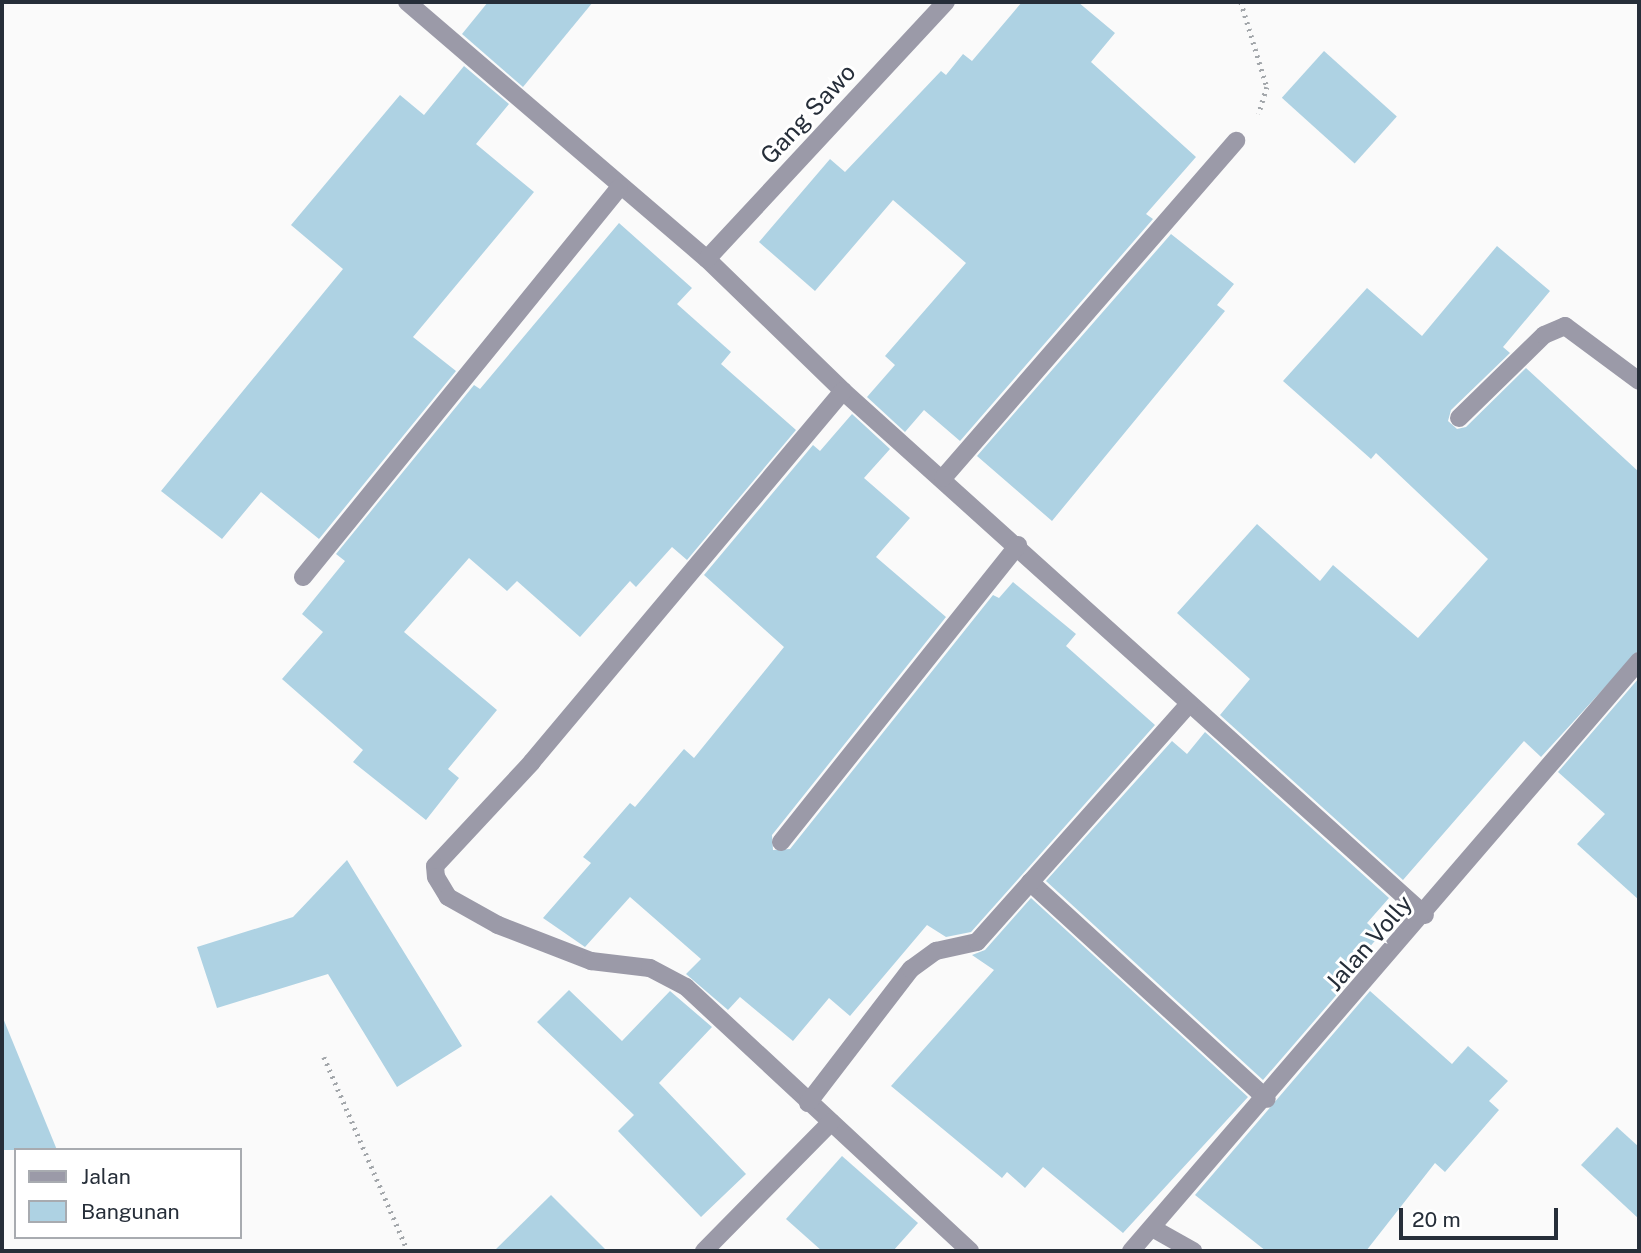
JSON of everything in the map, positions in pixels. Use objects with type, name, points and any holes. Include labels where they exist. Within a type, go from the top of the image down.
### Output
[{"type":"street","points":[[407,2],[619,188],[707,259],[843,391],[1018,545],[1188,704],[1425,915]]},
{"type":"street","name":"Gang Sawo","points":[[707,259],[946,2]]},
{"type":"street","points":[[943,478],[1236,141]]},
{"type":"street","points":[[303,577],[619,188]]},
{"type":"street","points":[[1459,418],[1544,335],[1565,326],[1639,381]]},
{"type":"street","points":[[843,391],[532,762],[435,866],[448,897],[498,925],[591,961],[667,974],[970,1251]]},
{"type":"street","points":[[781,842],[1018,545]]},
{"type":"street","name":"Jalan Volly","points":[[1131,1251],[1154,1229],[1267,1099],[1639,661]]},
{"type":"street","points":[[807,1103],[911,969],[936,951],[970,948],[1188,704]]},
{"type":"street","points":[[1030,882],[1267,1099]]},
{"type":"street","points":[[704,1251],[831,1122]]},
{"type":"street","points":[[1154,1229],[1193,1251]]},
{"type":"path","points":[[1236,141],[1266,97],[1241,2]]},
{"type":"path","points":[[324,1057],[408,1251]]},
{"type":"building","points":[[488,2],[593,2],[523,87],[462,34]]},
{"type":"building","points":[[1022,2],[1078,2],[1115,33],[1091,62],[1196,157],[1146,214],[1153,219],[960,441],[924,410],[905,432],[867,397],[895,365],[885,356],[966,263],[893,200],[815,291],[759,242],[830,159],[845,172],[941,71],[946,75],[963,54],[972,61]]},
{"type":"building","points":[[1324,51],[1397,117],[1355,163],[1282,98]]},
{"type":"building","points":[[464,66],[509,104],[476,144],[534,192],[413,337],[456,371],[319,539],[261,492],[222,539],[161,491],[343,269],[291,225],[400,95],[424,115]]},
{"type":"building","points":[[619,223],[692,288],[677,304],[731,352],[721,364],[796,430],[687,560],[672,547],[636,587],[630,581],[580,637],[517,581],[507,591],[469,558],[404,632],[497,710],[448,769],[459,778],[426,820],[353,762],[363,750],[282,679],[323,632],[302,614],[345,561],[336,554],[474,385],[480,389]]},
{"type":"building","points":[[1171,234],[1234,284],[1217,305],[1225,311],[1052,521],[977,456]]},
{"type":"building","points":[[1497,246],[1550,291],[1503,347],[1510,353],[1451,410],[1448,421],[1457,429],[1466,427],[1526,368],[1639,472],[1639,650],[1541,757],[1524,741],[1403,880],[1220,715],[1250,679],[1177,613],[1257,524],[1320,581],[1333,565],[1418,638],[1488,559],[1376,453],[1371,459],[1283,381],[1367,288],[1422,336]]},
{"type":"building","points":[[852,414],[890,449],[864,478],[910,518],[876,557],[946,617],[772,835],[773,850],[790,849],[993,595],[999,598],[1013,582],[1076,634],[1066,646],[1155,725],[971,932],[946,937],[927,925],[850,1016],[829,998],[793,1041],[740,997],[728,1010],[686,974],[701,959],[630,897],[585,947],[543,918],[591,863],[583,857],[630,803],[635,807],[684,749],[694,758],[784,647],[704,575],[813,445],[820,451]]},
{"type":"building","points":[[1639,678],[1639,900],[1577,844],[1605,814],[1558,772]]},
{"type":"building","points":[[1205,732],[1389,898],[1367,923],[1380,935],[1348,972],[1353,976],[1263,1080],[1046,881],[1172,741],[1187,754]]},
{"type":"building","points":[[347,860],[462,1046],[397,1087],[328,974],[217,1008],[197,947],[293,917]]},
{"type":"building","points":[[1031,898],[1248,1097],[1123,1233],[1043,1167],[1025,1188],[1007,1172],[1002,1178],[891,1086],[994,970],[972,955],[985,950]]},
{"type":"building","points":[[569,990],[622,1041],[670,991],[712,1027],[659,1083],[746,1174],[701,1217],[618,1131],[634,1115],[537,1022]]},
{"type":"building","points":[[1370,991],[1452,1064],[1468,1046],[1508,1081],[1489,1101],[1499,1110],[1445,1172],[1435,1163],[1366,1251],[1266,1251],[1195,1195]]},
{"type":"building","points":[[2,1018],[3,1018],[56,1148],[2,1150]]},
{"type":"building","points":[[1617,1127],[1639,1147],[1639,1219],[1581,1165]]},
{"type":"building","points":[[842,1156],[918,1223],[893,1251],[822,1251],[786,1219]]},
{"type":"building","points":[[551,1195],[607,1251],[494,1251]]}]
